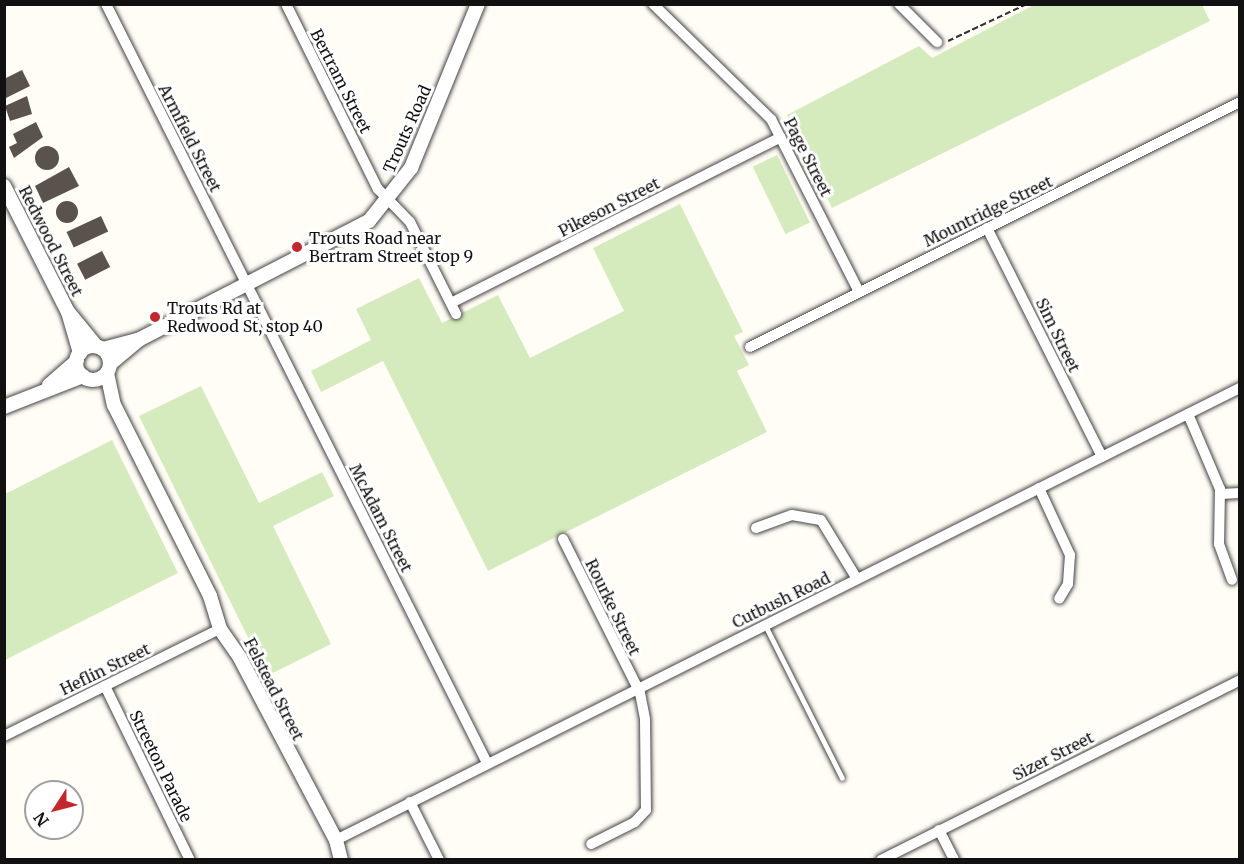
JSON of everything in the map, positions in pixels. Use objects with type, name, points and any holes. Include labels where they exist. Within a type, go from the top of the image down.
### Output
[{"type":"street","name":"Armfield Street","points":[[106,4],[247,285]]},
{"type":"street","name":"Bertram Street","points":[[286,4],[389,200]]},
{"type":"street","name":"Trouts Road","points":[[78,357],[99,348],[140,339],[349,234],[389,200],[411,168],[478,4]]},
{"type":"street","name":"Page Street","points":[[653,4],[765,112],[781,137],[859,292]]},
{"type":"street","points":[[899,4],[937,42]]},
{"type":"street","name":"Mountridge Street","points":[[750,346],[1239,102]]},
{"type":"street","name":"Pikeson Street","points":[[451,303],[781,137]]},
{"type":"street","name":"Redwood Street","points":[[4,186],[68,312],[99,348],[109,369]]},
{"type":"street","points":[[389,200],[410,222],[456,314]]},
{"type":"street","name":"Sim Street","points":[[987,228],[1102,457]]},
{"type":"street","name":"McAdam Street","points":[[247,285],[487,763]]},
{"type":"street","name":"Redwood Street","points":[[68,312],[78,357],[87,378]]},
{"type":"street","name":"Trouts Road","points":[[87,378],[109,369],[140,339]]},
{"type":"street","points":[[49,385],[78,357]]},
{"type":"street","name":"Felstead Street","points":[[109,369],[114,405]]},
{"type":"street","points":[[4,407],[49,385],[87,378]]},
{"type":"street","name":"Felstead Street","points":[[87,378],[114,405],[210,596],[220,629],[336,840],[341,860]]},
{"type":"street","name":"Cutbush Road","points":[[336,840],[1239,388]]},
{"type":"street","points":[[1188,414],[1221,495],[1219,544],[1232,580]]},
{"type":"street","points":[[1039,488],[1071,555],[1068,584],[1059,599]]},
{"type":"street","points":[[1221,495],[1239,493]]},
{"type":"street","points":[[756,528],[792,515],[821,520],[856,579]]},
{"type":"street","name":"Rourke Street","points":[[563,539],[637,688],[645,719],[648,804],[635,822],[591,843]]},
{"type":"street","name":"Heflin Street","points":[[4,736],[220,629]]},
{"type":"street","name":"Sizer Street","points":[[881,860],[1239,681]]},
{"type":"street","name":"Streeton Parade","points":[[105,686],[190,860]]},
{"type":"street","points":[[410,802],[439,860]]},
{"type":"street","points":[[939,830],[954,860]]},
{"type":"lane","points":[[765,625],[842,778]]},
{"type":"path","points":[[937,42],[950,41],[1027,4]]},
{"type":"green space","points":[[1034,5],[1202,5],[1210,21],[832,208],[787,115],[919,46],[932,58]]},
{"type":"green space","points":[[777,155],[810,222],[786,234],[753,167]]},
{"type":"green space","points":[[680,204],[743,332],[734,336],[749,365],[737,371],[767,432],[488,571],[383,361],[321,392],[311,371],[371,340],[356,309],[419,278],[442,323],[498,295],[530,358],[624,311],[593,248]]},
{"type":"green space","points":[[201,386],[259,503],[322,472],[334,496],[273,526],[331,644],[267,676],[139,416]]},
{"type":"green space","points":[[112,440],[178,573],[5,660],[5,494]]},
{"type":"building","points":[[22,70],[30,86],[4,99],[4,79]]},
{"type":"building","points":[[27,96],[32,114],[10,121],[5,106]]},
{"type":"building","points":[[36,122],[43,137],[14,158],[9,147],[17,143],[13,134]]},
{"type":"building","points":[[47,146],[55,150],[59,158],[55,166],[47,170],[39,166],[35,158],[39,150]]},
{"type":"building","points":[[69,167],[79,186],[43,203],[35,186]]},
{"type":"building","points":[[67,201],[75,204],[78,212],[75,220],[67,223],[59,220],[56,212],[59,204]]},
{"type":"building","points":[[101,216],[108,231],[74,247],[67,232]]},
{"type":"building","points":[[102,251],[110,267],[85,280],[77,264]]},
{"type":"place","name":"Trouts Road near Bertram Street stop 9","points":[[297,247]]},
{"type":"place","name":"Trouts Rd at Redwood St, stop 40","points":[[155,317]]}]
